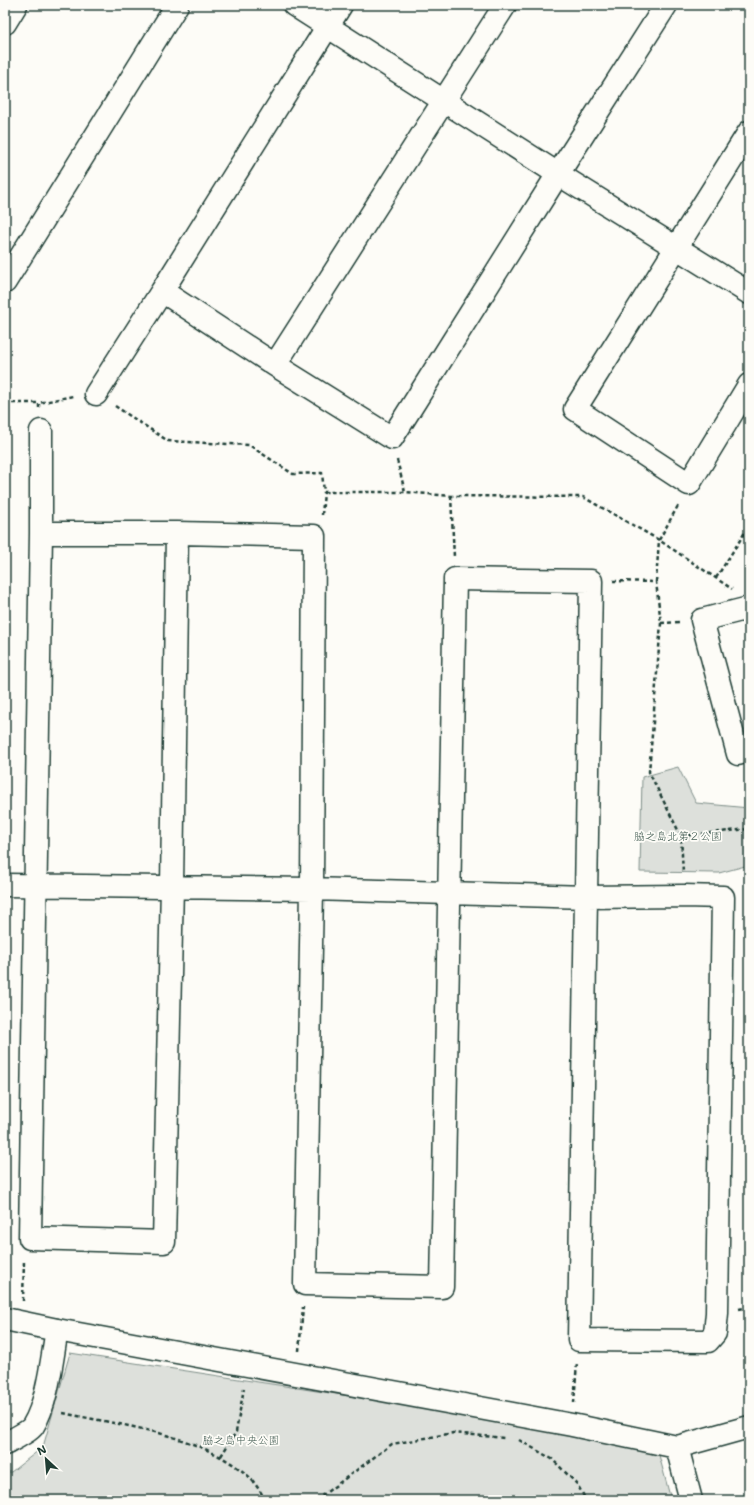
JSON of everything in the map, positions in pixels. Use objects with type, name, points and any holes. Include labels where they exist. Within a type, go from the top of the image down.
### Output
[{"type":"street","points":[[5,23],[16,5]]},
{"type":"street","points":[[5,282],[177,5]]},
{"type":"street","points":[[294,5],[558,174],[749,292]]},
{"type":"street","points":[[96,394],[341,5]]},
{"type":"street","points":[[275,365],[505,5]]},
{"type":"street","points":[[162,291],[275,365],[392,438],[666,5]]},
{"type":"street","points":[[749,132],[575,409],[689,484],[749,385]]},
{"type":"street","points":[[40,431],[42,533],[30,1238],[164,1242],[172,886],[177,533]]},
{"type":"street","points":[[5,885],[312,888],[449,892],[586,897],[723,897],[717,1314],[715,1333],[708,1341],[579,1340],[586,897],[591,581],[455,579],[449,892],[442,1287],[305,1284],[312,888],[314,536],[177,533],[42,533]]},
{"type":"street","points":[[749,608],[702,620],[738,754],[749,752]]},
{"type":"street","points":[[14,1321],[677,1446],[749,1427]]},
{"type":"street","points":[[5,1444],[33,1427],[41,1408],[49,1379],[56,1330]]},
{"type":"street","points":[[677,1446],[691,1500]]},
{"type":"path","points":[[5,403],[39,403],[96,394],[168,441],[249,445],[294,474],[322,473],[324,492],[405,492],[451,496],[583,497],[659,540],[733,590]]},
{"type":"path","points":[[39,403],[40,431]]},
{"type":"path","points":[[392,438],[405,492]]},
{"type":"path","points":[[684,896],[681,836],[649,772],[661,623],[656,582],[659,540],[689,484]]},
{"type":"path","points":[[451,496],[455,579]]},
{"type":"path","points":[[716,578],[749,526]]},
{"type":"path","points":[[591,581],[656,582]]},
{"type":"path","points":[[681,836],[749,829]]},
{"type":"path","points":[[14,1321],[24,1256],[30,1238]]},
{"type":"path","points":[[296,1375],[305,1284]]},
{"type":"path","points":[[572,1425],[579,1340]]},
{"type":"path","points":[[221,1456],[236,1432],[247,1365]]},
{"type":"path","points":[[41,1408],[173,1436],[221,1456],[247,1475],[266,1500]]},
{"type":"path","points":[[316,1500],[392,1444],[453,1433],[510,1438]]},
{"type":"path","points":[[517,1439],[552,1459],[577,1484],[586,1500]]},
{"type":"green space","name":"脇之島北第２公園","points":[[678,767],[696,803],[749,808],[749,865],[719,873],[640,872],[642,777]]},
{"type":"green space","name":"脇之島中央公園","points":[[70,1353],[641,1441],[659,1455],[671,1500],[5,1500],[5,1472],[11,1472],[43,1447]]}]
